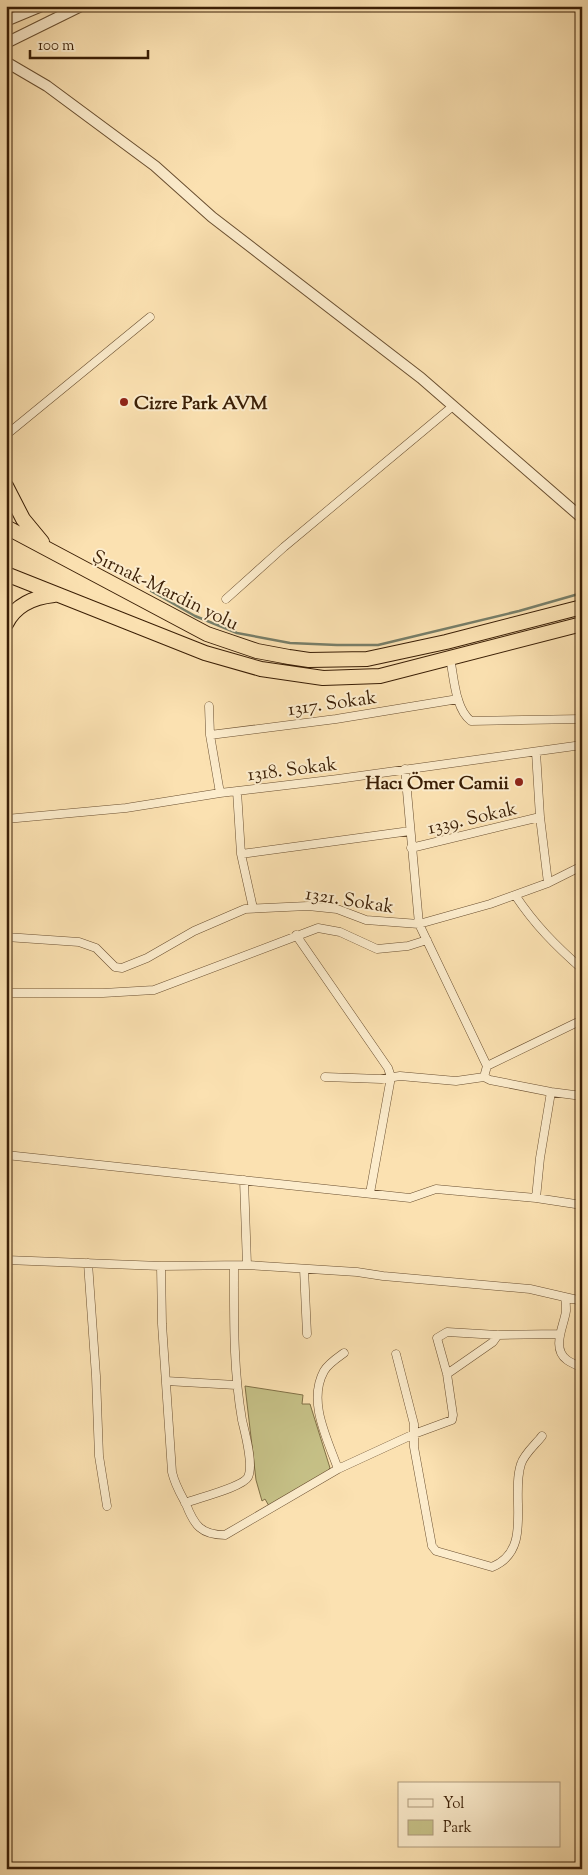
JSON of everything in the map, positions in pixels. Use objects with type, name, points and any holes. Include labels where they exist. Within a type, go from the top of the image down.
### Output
[{"type":"highway","points":[[6,486],[23,520],[49,550]]},
{"type":"highway","name":"Şırnak-Mardin yolu","points":[[6,527],[207,634],[257,651],[309,660],[366,659],[446,642],[582,607]]},
{"type":"highway","name":"Şırnak-Mardin yolu","points":[[6,574],[205,653],[261,669],[323,678],[380,676],[582,624]]},
{"type":"highway","points":[[6,624],[15,612],[32,600],[56,595]]},
{"type":"street","points":[[6,21],[42,6]]},
{"type":"street","points":[[6,43],[81,6]]},
{"type":"street","points":[[6,62],[47,86],[155,166],[212,217],[421,378],[582,518]]},
{"type":"street","points":[[6,435],[150,317]]},
{"type":"street","points":[[226,598],[453,406]]},
{"type":"street","points":[[450,658],[458,699],[465,716],[471,721],[582,719]]},
{"type":"street","name":"1317. Sokak","points":[[210,735],[336,719],[458,699]]},
{"type":"street","points":[[209,706],[210,735],[220,793]]},
{"type":"street","name":"1318. Sokak","points":[[6,819],[126,808],[220,793],[582,745]]},
{"type":"street","points":[[536,752],[540,818],[548,882]]},
{"type":"street","points":[[405,769],[419,924],[487,1066],[484,1077]]},
{"type":"street","points":[[237,791],[241,854],[253,908]]},
{"type":"street","name":"1339. Sokak","points":[[411,848],[540,818]]},
{"type":"street","points":[[241,854],[410,831]]},
{"type":"street","name":"1321. Sokak","points":[[6,937],[79,942],[96,948],[115,967],[122,968],[147,958],[194,931],[245,909],[308,906],[337,909],[366,920],[419,924],[490,904],[548,882],[582,866]]},
{"type":"street","points":[[515,895],[548,938],[582,969]]},
{"type":"street","points":[[6,993],[103,993],[154,990],[318,928],[340,932],[378,949],[408,946],[427,940]]},
{"type":"street","points":[[296,935],[388,1068],[391,1077],[370,1194]]},
{"type":"street","points":[[487,1066],[582,1020]]},
{"type":"street","points":[[325,1077],[381,1079],[391,1077],[456,1081],[484,1077],[490,1080],[551,1092],[582,1096]]},
{"type":"street","points":[[536,1198],[540,1158],[551,1092]]},
{"type":"street","points":[[6,1155],[410,1198],[436,1189],[582,1204]]},
{"type":"street","points":[[244,1180],[247,1265]]},
{"type":"street","points":[[6,1260],[161,1266],[247,1265],[357,1272],[530,1289],[582,1301]]},
{"type":"street","points":[[88,1263],[96,1376],[99,1456],[107,1506]]},
{"type":"street","points":[[161,1266],[162,1324],[172,1472],[176,1487],[191,1518],[203,1531],[213,1535],[225,1535],[338,1469],[414,1434],[452,1420],[454,1416],[447,1374],[437,1338],[447,1332],[498,1335],[559,1334]]},
{"type":"street","points":[[185,1503],[241,1484],[248,1476],[250,1463],[236,1386],[233,1324],[234,1266]]},
{"type":"street","points":[[304,1269],[307,1334]]},
{"type":"street","points":[[565,1298],[566,1309],[559,1334],[560,1352],[567,1360],[582,1368]]},
{"type":"street","points":[[447,1374],[493,1342],[498,1335]]},
{"type":"street","points":[[338,1469],[318,1413],[318,1391],[324,1371],[332,1361],[344,1353]]},
{"type":"street","points":[[396,1354],[414,1424],[414,1447],[432,1546],[436,1551],[492,1567],[505,1559],[514,1548],[518,1524],[518,1478],[522,1462],[542,1436]]},
{"type":"street","points":[[166,1381],[236,1386]]},
{"type":"green space","points":[[245,1386],[303,1395],[302,1404],[310,1404],[330,1468],[325,1473],[269,1506],[265,1499],[262,1501],[256,1480]]},
{"type":"waterway","points":[[151,591],[195,616],[237,633],[290,643],[337,645],[378,645],[519,611],[582,593]]},
{"type":"place","name":"Cizre Park AVM","points":[[124,402]]},
{"type":"place","name":"Hacı Ömer Camii","points":[[519,782]]}]
